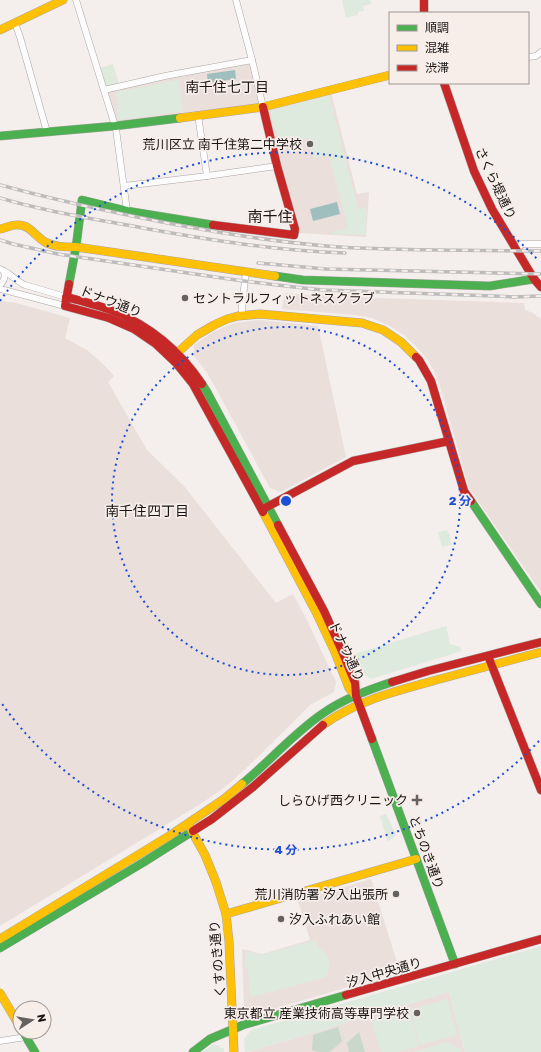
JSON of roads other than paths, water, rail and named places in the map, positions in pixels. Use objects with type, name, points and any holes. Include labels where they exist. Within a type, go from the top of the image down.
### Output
[{"type":"street","points":[[1,28],[15,23],[63,0]]},
{"type":"street","points":[[76,0],[116,129],[127,211]]},
{"type":"street","points":[[0,289],[65,306],[76,248],[82,200],[127,211],[235,229],[294,235],[295,229],[277,166],[236,0]]},
{"type":"street","points":[[424,0],[424,12]]},
{"type":"street","points":[[15,23],[47,132]]},
{"type":"street","points":[[529,57],[536,56],[541,52]]},
{"type":"street","points":[[104,90],[165,76],[252,60]]},
{"type":"street","points":[[0,136],[115,126],[263,107],[389,75]]},
{"type":"street","name":"さくら堤通り","points":[[444,84],[474,171],[492,209],[534,279],[541,287]]},
{"type":"street","points":[[198,116],[207,176]]},
{"type":"street","points":[[124,186],[277,166]]},
{"type":"street","points":[[0,229],[21,224],[30,228],[41,240],[55,246],[303,280],[490,286],[534,279]]},
{"type":"street","points":[[516,250],[522,244],[541,244]]},
{"type":"street","points":[[2,270],[10,274],[18,282],[25,285],[66,297]]},
{"type":"street","points":[[0,285],[5,278],[2,270]]},
{"type":"street","points":[[242,315],[246,272]]},
{"type":"street","name":"ドナウ通り","points":[[66,297],[111,311],[136,322],[157,335],[178,353],[189,366],[207,392],[317,614],[335,652],[349,688],[356,696],[359,704]]},
{"type":"street","name":"ドナウ通り","points":[[65,306],[110,319],[130,327],[153,341],[184,370],[194,384],[265,508]]},
{"type":"street","points":[[178,353],[204,330],[227,319],[242,315],[260,314],[353,322],[372,326],[391,335],[411,351],[426,371],[434,389],[464,491],[541,604]]},
{"type":"street","points":[[265,508],[353,461],[449,442]]},
{"type":"street","points":[[0,939],[188,824],[244,783],[313,720],[328,709],[356,696],[412,676],[541,642]]},
{"type":"street","points":[[0,948],[139,866],[212,819],[253,787],[316,729],[332,718],[359,704],[411,687],[541,652]]},
{"type":"street","points":[[488,655],[541,790]]},
{"type":"street","name":"とちのき通り","points":[[359,704],[455,964]]},
{"type":"street","name":"くすのき通り","points":[[188,824],[205,855],[216,882],[226,914],[229,941],[234,1052]]},
{"type":"street","points":[[226,914],[416,859]]},
{"type":"street","name":"汐入中央通り","points":[[192,1052],[209,1040],[234,1028],[541,939]]},
{"type":"street","points":[[0,993],[12,1013]]},
{"type":"street","points":[[0,1041],[12,1038]]},
{"type":"street","points":[[28,1040],[35,1052]]},
{"type":"water","points":[[235,70],[236,79],[208,83],[207,74]]},
{"type":"water","points":[[337,202],[340,214],[313,221],[310,209]]},
{"type":"railway","points":[[0,185],[116,213],[209,231],[287,242],[339,247],[389,249],[541,251]]},
{"type":"railway","points":[[0,198],[71,215],[193,237],[294,250],[345,253]]},
{"type":"railway","points":[[0,240],[58,254],[294,287],[323,290],[514,297],[541,296]]},
{"type":"railway","points":[[258,263],[326,269],[541,274]]},
{"type":"place","name":"荒川区立 南千住第二中学校","points":[[310,144]]},
{"type":"place","name":"セントラルフィットネスクラブ","points":[[185,298]]},
{"type":"place","name":"しらひげ西クリニック","points":[[417,800]]},
{"type":"place","name":"荒川消防署 汐入出張所","points":[[396,894]]},
{"type":"place","name":"汐入ふれあい館","points":[[281,919]]},
{"type":"place","name":"東京都立 産業技術高等専門学校","points":[[417,1013]]},
{"type":"district","name":"南千住七丁目","points":[[227,87]]},
{"type":"district","name":"南千住","points":[[270,217]]},
{"type":"district","name":"南千住四丁目","points":[[147,511]]}]
